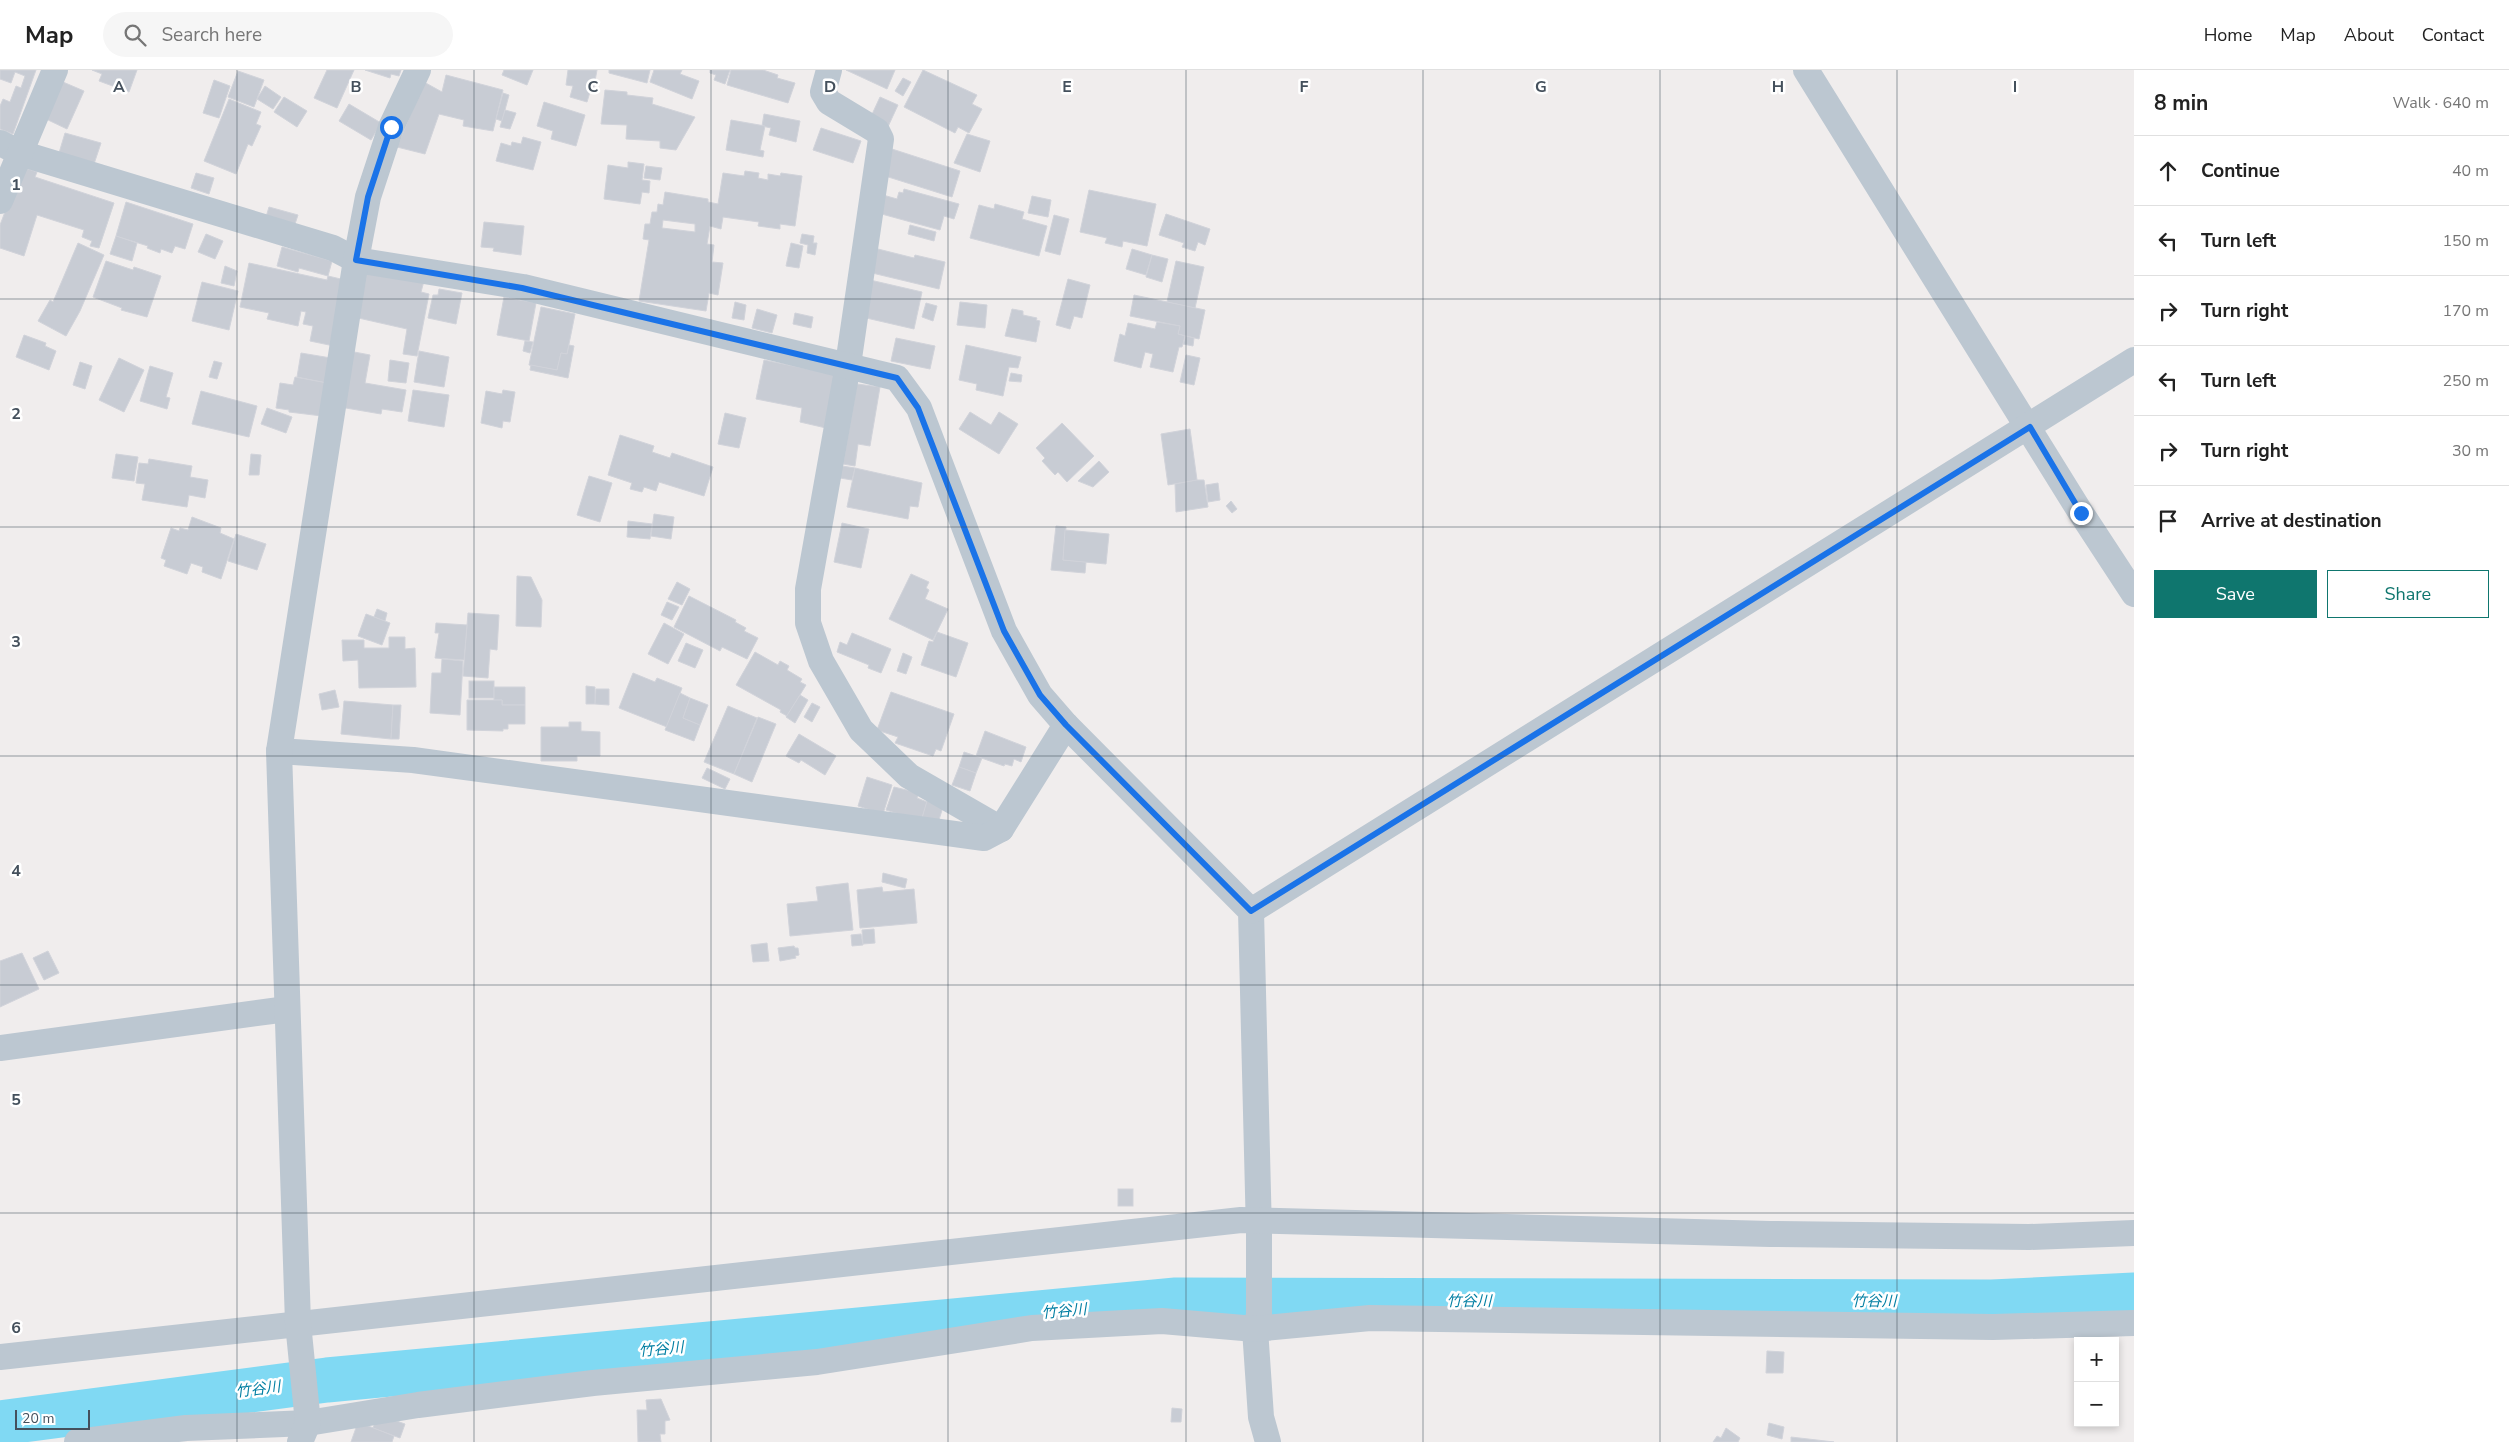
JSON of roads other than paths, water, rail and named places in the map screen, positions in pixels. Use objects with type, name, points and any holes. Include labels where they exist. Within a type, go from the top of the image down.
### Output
[{"type":"street","points":[[0,201],[10,148],[55,70]]},
{"type":"street","points":[[305,1424],[299,1335],[279,751],[356,260],[368,197],[388,136],[418,70]]},
{"type":"street","points":[[830,70],[823,92],[829,102],[877,131],[881,138],[848,365],[808,589],[808,623],[821,660],[861,730],[909,776],[1001,829]]},
{"type":"street","points":[[1806,70],[2030,427],[2081,513],[2134,594]]},
{"type":"street","points":[[10,148],[333,248],[356,260],[522,288],[897,378],[918,408],[1004,631],[1040,695],[1066,725],[1251,911],[1259,1226],[1257,1322],[1261,1417],[1268,1442]]},
{"type":"street","points":[[1251,911],[2030,427],[2134,360]]},
{"type":"street","points":[[279,751],[413,760],[984,838],[1001,829],[1066,725]]},
{"type":"street","points":[[0,1048],[287,1009]]},
{"type":"street","points":[[0,1358],[299,1335],[1259,1226],[2030,1237],[2134,1233]]},
{"type":"street","points":[[77,1442],[186,1428],[305,1424],[418,1405],[593,1383],[817,1362],[1032,1328],[1162,1321],[1257,1322],[1370,1318],[1993,1327],[2134,1323]]},
{"type":"waterway","name":"竹谷川","points":[[0,1423],[327,1380],[1176,1300],[1992,1302],[2134,1295]]}]
